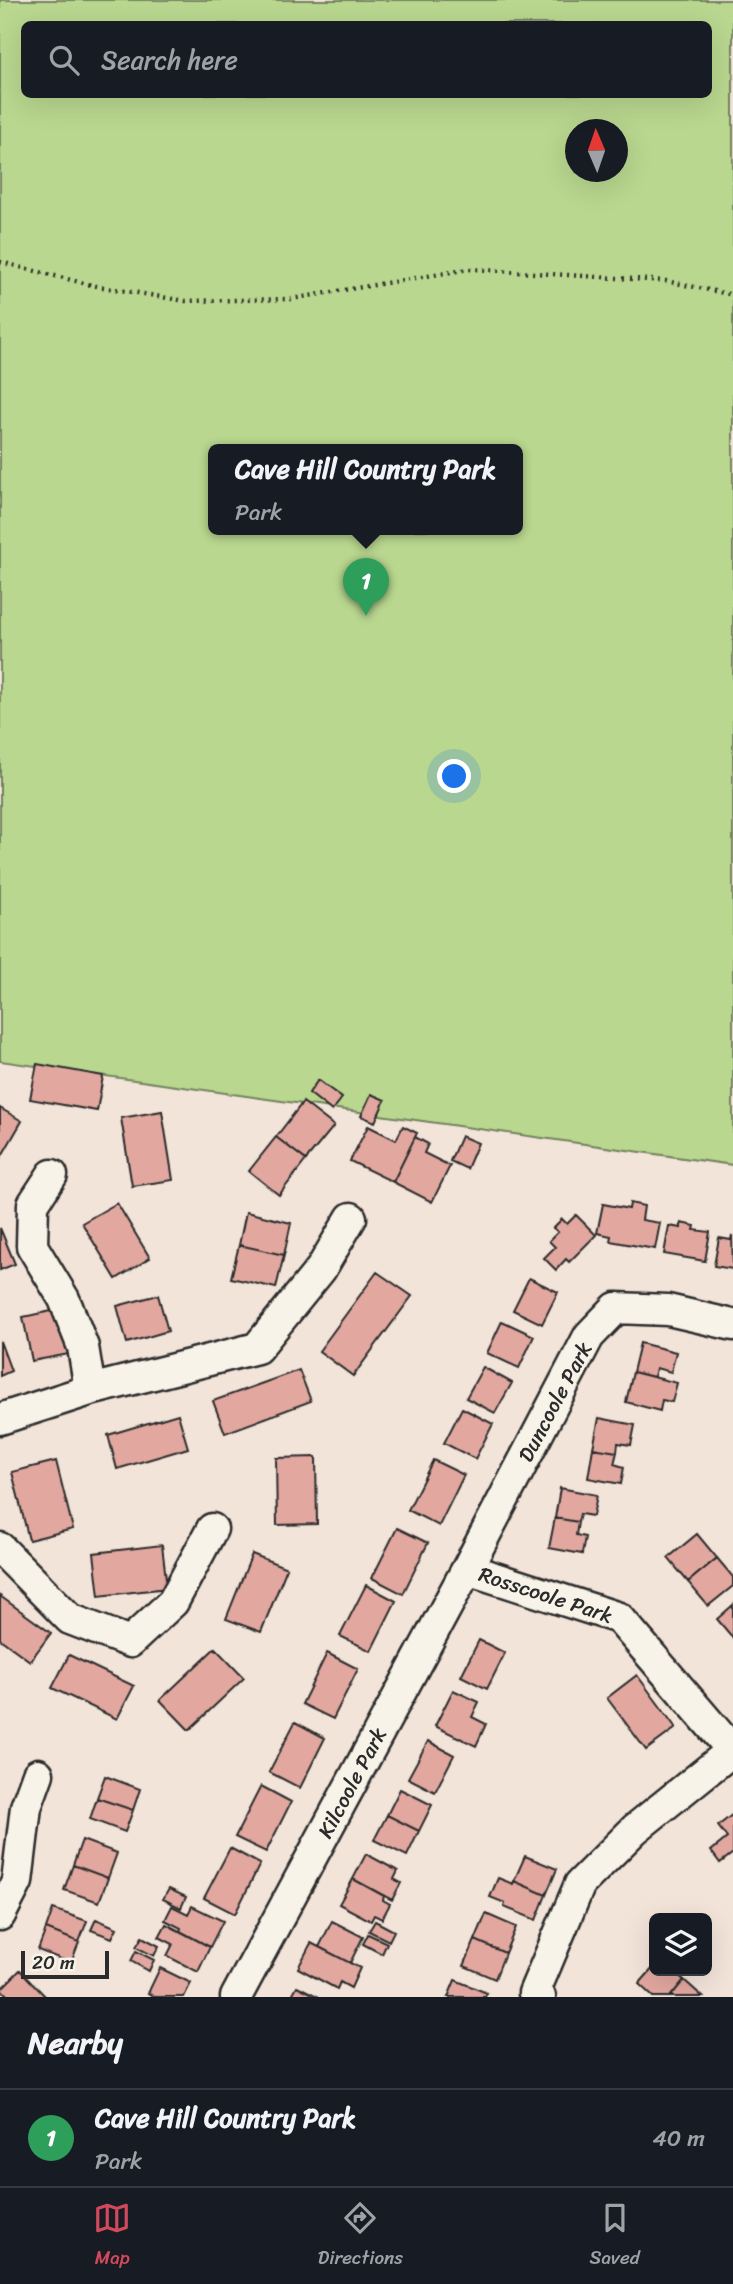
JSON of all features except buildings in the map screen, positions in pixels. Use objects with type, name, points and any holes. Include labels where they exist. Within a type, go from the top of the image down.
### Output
[{"type":"street","points":[[52,1175],[33,1204],[33,1246],[64,1299],[83,1347],[90,1390]]},
{"type":"street","points":[[0,1419],[90,1390],[257,1348],[321,1269],[351,1218]]},
{"type":"street","name":"Duncoole Park","points":[[467,1569],[589,1336],[616,1308],[668,1310],[733,1325]]},
{"type":"street","points":[[0,1548],[70,1619],[130,1642],[173,1602],[212,1529]]},
{"type":"street","name":"Rosscoole Park","points":[[467,1569],[619,1618],[733,1751]]},
{"type":"street","name":"Kilcoole Park","points":[[236,1997],[467,1569]]},
{"type":"street","points":[[540,1997],[534,1993],[580,1884],[635,1829],[733,1751]]},
{"type":"street","points":[[0,1915],[17,1882],[26,1807],[38,1774]]},
{"type":"path","points":[[0,262],[92,285],[186,301],[291,299],[469,269],[666,281],[733,295]]},
{"type":"green space","points":[[0,0],[733,0],[733,1165],[0,1061]]},
{"type":"place","name":"Cave Hill Country Park","points":[[366,616]]}]
